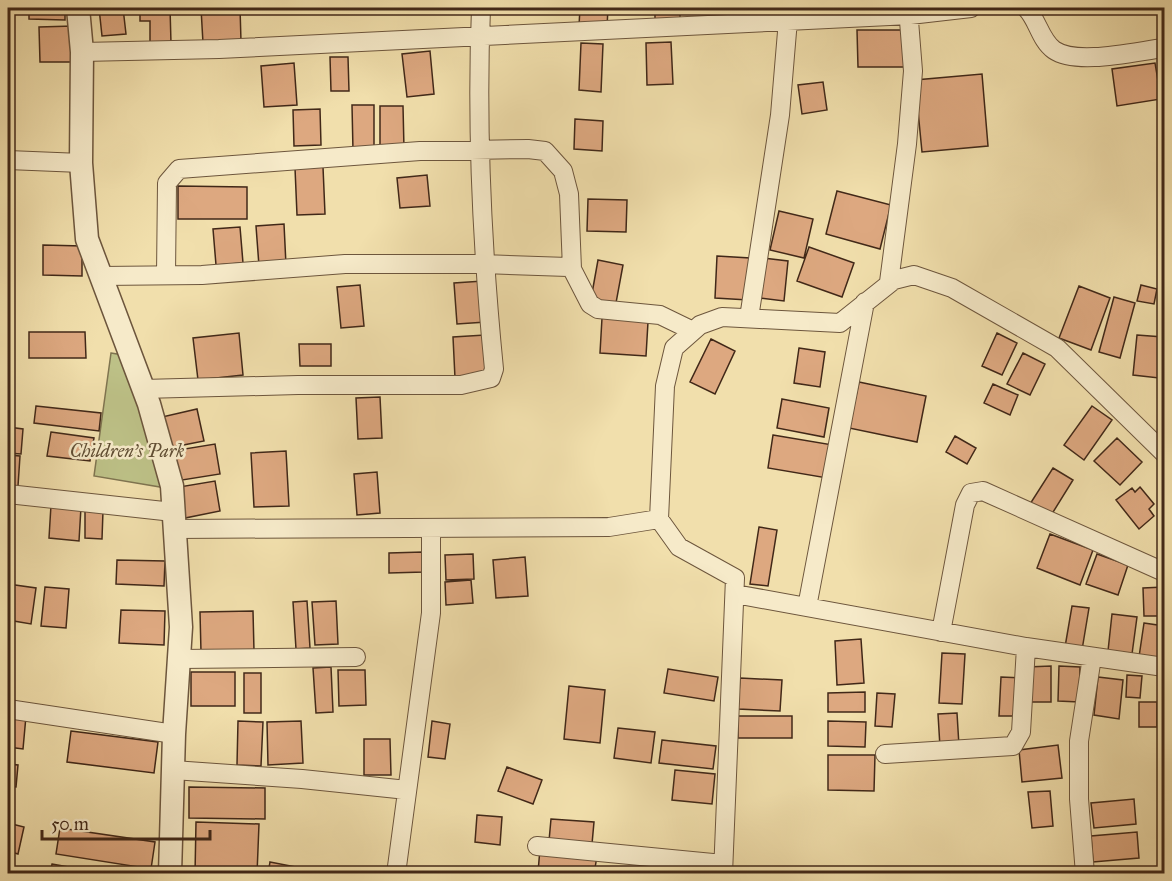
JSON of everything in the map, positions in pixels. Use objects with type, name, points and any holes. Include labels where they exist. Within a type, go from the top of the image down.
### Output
[{"type":"street","points":[[78,8],[82,52],[81,163],[87,239],[143,389],[172,486],[181,627],[174,734],[170,873]]},
{"type":"street","points":[[143,389],[298,385],[461,386],[483,382],[491,378],[494,369],[483,264],[478,150],[481,8]]},
{"type":"street","points":[[82,52],[219,49],[480,36],[789,14],[971,8]]},
{"type":"street","points":[[1031,10],[1046,41],[1054,50],[1070,56],[1100,56],[1164,48]]},
{"type":"street","points":[[889,282],[907,144],[913,71],[909,11]]},
{"type":"street","points":[[749,318],[780,115],[789,14]]},
{"type":"street","points":[[166,276],[167,183],[179,169],[420,151],[545,151],[563,171],[569,194],[572,269],[590,304],[597,309],[660,315],[693,331]]},
{"type":"street","points":[[8,160],[81,163]]},
{"type":"street","points":[[100,276],[254,273],[345,264],[483,264],[572,269]]},
{"type":"street","points":[[537,846],[723,869],[735,578],[680,547],[659,519],[664,386],[674,348],[693,331],[722,317],[840,323],[889,282],[914,275],[952,288],[1057,348],[1164,453]]},
{"type":"street","points":[[807,607],[865,302]]},
{"type":"street","points":[[941,632],[965,505],[971,493],[983,491],[1164,572]]},
{"type":"street","points":[[8,494],[173,520],[431,528],[609,527],[659,519]]},
{"type":"street","points":[[396,873],[431,613],[431,528]]},
{"type":"street","points":[[735,594],[1026,647],[1164,667]]},
{"type":"street","points":[[885,754],[1013,746],[1021,732],[1026,647]]},
{"type":"street","points":[[179,659],[356,657]]},
{"type":"street","points":[[1084,873],[1079,800],[1079,741],[1092,657]]},
{"type":"street","points":[[8,709],[174,734]]},
{"type":"street","points":[[173,770],[302,778],[407,790]]},
{"type":"green space","name":"Children's Park","points":[[111,353],[123,355],[166,488],[94,476]]},
{"type":"building","points":[[29,8],[65,8],[65,20],[29,19]]},
{"type":"building","points":[[99,8],[123,8],[126,34],[102,36]]},
{"type":"building","points":[[140,8],[170,8],[171,43],[150,44],[150,21],[140,21]]},
{"type":"building","points":[[201,8],[240,8],[241,41],[203,43]]},
{"type":"building","points":[[580,8],[608,8],[607,27],[579,26]]},
{"type":"building","points":[[655,8],[680,8],[680,23],[655,22]]},
{"type":"building","points":[[73,26],[74,62],[40,62],[39,27]]},
{"type":"building","points":[[857,30],[903,30],[904,67],[858,67]]},
{"type":"building","points":[[671,42],[673,84],[647,85],[646,43]]},
{"type":"building","points":[[581,43],[603,44],[601,92],[579,90]]},
{"type":"building","points":[[430,51],[434,94],[407,97],[402,54]]},
{"type":"building","points":[[330,57],[348,57],[349,91],[331,91]]},
{"type":"building","points":[[294,63],[297,105],[264,107],[261,66]]},
{"type":"building","points":[[1155,63],[1161,99],[1117,106],[1112,69]]},
{"type":"building","points":[[982,74],[988,146],[922,152],[915,80]]},
{"type":"building","points":[[823,82],[827,110],[802,114],[798,85]]},
{"type":"building","points":[[352,105],[374,105],[374,150],[353,151]]},
{"type":"building","points":[[380,106],[403,106],[404,149],[380,149]]},
{"type":"building","points":[[320,109],[321,145],[294,146],[293,110]]},
{"type":"building","points":[[575,119],[603,121],[602,151],[574,149]]},
{"type":"building","points":[[323,167],[325,214],[297,215],[295,168]]},
{"type":"building","points":[[427,175],[430,206],[400,208],[397,178]]},
{"type":"building","points":[[178,186],[247,187],[247,219],[178,219]]},
{"type":"building","points":[[837,191],[891,205],[880,249],[826,234]]},
{"type":"building","points":[[588,199],[627,200],[626,232],[587,231]]},
{"type":"building","points":[[779,211],[813,219],[804,258],[770,250]]},
{"type":"building","points":[[284,224],[286,265],[259,266],[256,226]]},
{"type":"building","points":[[240,227],[243,263],[216,265],[213,229]]},
{"type":"building","points":[[43,245],[82,246],[82,276],[43,275]]},
{"type":"building","points":[[809,247],[854,263],[842,297],[797,281]]},
{"type":"building","points":[[717,256],[750,258],[748,300],[715,298]]},
{"type":"building","points":[[763,258],[788,261],[784,301],[759,298]]},
{"type":"building","points":[[598,260],[623,265],[616,303],[591,299]]},
{"type":"building","points":[[483,281],[486,322],[457,324],[454,283]]},
{"type":"building","points":[[360,285],[364,326],[341,328],[337,287]]},
{"type":"building","points":[[1141,285],[1157,289],[1154,304],[1137,301]]},
{"type":"building","points":[[1079,286],[1110,298],[1091,350],[1059,338]]},
{"type":"building","points":[[1114,297],[1135,303],[1120,358],[1099,352]]},
{"type":"building","points":[[602,318],[648,322],[646,356],[600,353]]},
{"type":"building","points":[[29,332],[85,332],[86,358],[29,358]]},
{"type":"building","points":[[239,333],[243,375],[198,380],[193,338]]},
{"type":"building","points":[[997,333],[1017,343],[1002,375],[982,366]]},
{"type":"building","points":[[485,335],[487,377],[455,378],[453,337]]},
{"type":"building","points":[[1137,335],[1163,337],[1159,378],[1133,375]]},
{"type":"building","points":[[711,339],[735,351],[715,394],[690,382]]},
{"type":"building","points":[[299,344],[331,344],[331,366],[300,366]]},
{"type":"building","points":[[799,348],[825,352],[820,387],[794,383]]},
{"type":"building","points":[[1023,353],[1045,364],[1030,395],[1007,384]]},
{"type":"building","points":[[859,382],[926,396],[917,442],[849,428]]},
{"type":"building","points":[[993,384],[1018,395],[1010,415],[984,403]]},
{"type":"building","points":[[380,397],[382,438],[358,439],[356,398]]},
{"type":"building","points":[[782,399],[829,408],[824,437],[777,428]]},
{"type":"building","points":[[36,406],[101,413],[99,431],[34,423]]},
{"type":"building","points":[[1092,406],[1112,420],[1084,460],[1064,445]]},
{"type":"building","points":[[197,409],[204,441],[168,448],[162,417]]},
{"type":"building","points":[[8,427],[23,429],[21,454],[8,453]]},
{"type":"building","points":[[51,432],[94,438],[90,461],[47,456]]},
{"type":"building","points":[[773,435],[833,445],[827,478],[768,468]]},
{"type":"building","points":[[955,436],[976,448],[967,464],[946,452]]},
{"type":"building","points":[[1117,438],[1142,462],[1120,485],[1094,461]]},
{"type":"building","points":[[215,444],[220,474],[176,481],[172,451]]},
{"type":"building","points":[[286,451],[289,506],[254,507],[251,453]]},
{"type":"building","points":[[8,455],[20,456],[18,486],[8,485]]},
{"type":"building","points":[[1053,468],[1073,480],[1050,517],[1030,504]]},
{"type":"building","points":[[377,472],[380,513],[357,515],[354,474]]},
{"type":"building","points":[[215,481],[220,511],[185,518],[179,487]]},
{"type":"building","points":[[1140,487],[1154,504],[1149,509],[1154,516],[1139,529],[1116,500],[1132,488],[1135,492]]},
{"type":"building","points":[[51,505],[81,507],[79,541],[49,538]]},
{"type":"building","points":[[85,511],[103,511],[102,539],[85,538]]},
{"type":"building","points":[[759,527],[777,530],[768,586],[750,584]]},
{"type":"building","points":[[1050,534],[1093,550],[1080,585],[1037,568]]},
{"type":"building","points":[[423,552],[424,572],[389,573],[389,553]]},
{"type":"building","points":[[473,554],[474,579],[446,580],[445,555]]},
{"type":"building","points":[[1097,554],[1128,565],[1118,595],[1086,584]]},
{"type":"building","points":[[525,557],[528,596],[496,598],[493,560]]},
{"type":"building","points":[[117,560],[165,561],[164,586],[116,584]]},
{"type":"building","points":[[471,580],[473,603],[446,605],[445,582]]},
{"type":"building","points":[[8,584],[36,588],[31,624],[8,620]]},
{"type":"building","points":[[45,587],[69,589],[66,628],[41,626]]},
{"type":"building","points":[[1164,587],[1164,616],[1144,616],[1143,588]]},
{"type":"building","points":[[307,601],[310,648],[296,649],[293,602]]},
{"type":"building","points":[[336,601],[338,644],[315,645],[312,602]]},
{"type":"building","points":[[1072,606],[1089,608],[1082,650],[1065,647]]},
{"type":"building","points":[[121,610],[165,611],[164,645],[119,643]]},
{"type":"building","points":[[253,611],[254,651],[201,652],[200,612]]},
{"type":"building","points":[[1112,614],[1137,617],[1132,654],[1108,651]]},
{"type":"building","points":[[1144,623],[1164,626],[1164,661],[1139,657]]},
{"type":"building","points":[[861,639],[864,683],[837,685],[835,641]]},
{"type":"building","points":[[942,653],[965,654],[962,704],[939,703]]},
{"type":"building","points":[[1051,666],[1051,702],[1027,702],[1027,667]]},
{"type":"building","points":[[1059,666],[1080,667],[1079,702],[1058,701]]},
{"type":"building","points":[[331,667],[333,712],[316,713],[313,668]]},
{"type":"building","points":[[668,669],[718,677],[714,701],[664,693]]},
{"type":"building","points":[[338,670],[365,670],[366,705],[339,706]]},
{"type":"building","points":[[191,672],[235,672],[235,706],[191,706]]},
{"type":"building","points":[[244,673],[261,673],[261,713],[244,713]]},
{"type":"building","points":[[1127,675],[1142,676],[1140,698],[1126,697]]},
{"type":"building","points":[[1001,677],[1022,678],[1020,716],[999,716]]},
{"type":"building","points":[[1098,677],[1123,680],[1119,719],[1094,715]]},
{"type":"building","points":[[740,678],[782,680],[780,711],[738,709]]},
{"type":"building","points":[[569,686],[605,690],[600,743],[564,739]]},
{"type":"building","points":[[1164,691],[1164,717],[1161,718],[1158,692]]},
{"type":"building","points":[[865,692],[865,712],[828,712],[828,693]]},
{"type":"building","points":[[877,693],[895,694],[892,727],[875,726]]},
{"type":"building","points":[[1139,702],[1157,702],[1157,727],[1139,727]]},
{"type":"building","points":[[957,713],[959,746],[940,747],[938,714]]},
{"type":"building","points":[[8,715],[26,716],[23,749],[8,747]]},
{"type":"building","points":[[738,716],[792,716],[792,738],[738,738]]},
{"type":"building","points":[[238,721],[263,722],[261,766],[237,765]]},
{"type":"building","points":[[301,721],[303,763],[268,765],[267,722]]},
{"type":"building","points":[[432,721],[450,724],[445,759],[428,757]]},
{"type":"building","points":[[828,721],[866,722],[865,747],[828,746]]},
{"type":"building","points":[[618,728],[655,732],[651,763],[614,758]]},
{"type":"building","points":[[71,731],[158,742],[154,773],[67,762]]},
{"type":"building","points":[[364,739],[390,739],[391,775],[364,775]]},
{"type":"building","points":[[662,740],[716,746],[713,769],[659,763]]},
{"type":"building","points":[[1058,745],[1062,778],[1022,782],[1019,750]]},
{"type":"building","points":[[828,755],[875,755],[874,791],[828,790]]},
{"type":"building","points":[[8,764],[18,765],[16,787],[8,786]]},
{"type":"building","points":[[507,767],[542,780],[533,804],[498,791]]},
{"type":"building","points":[[675,770],[715,774],[712,804],[672,800]]},
{"type":"building","points":[[189,787],[265,788],[265,819],[189,818]]},
{"type":"building","points":[[1050,791],[1053,826],[1032,828],[1028,792]]},
{"type":"building","points":[[1134,799],[1136,824],[1094,828],[1091,803]]},
{"type":"building","points":[[477,815],[502,817],[500,845],[475,842]]},
{"type":"building","points":[[551,819],[594,822],[592,844],[549,841]]},
{"type":"building","points":[[196,822],[259,824],[257,874],[195,874]]},
{"type":"building","points":[[8,823],[24,827],[18,854],[8,851]]},
{"type":"building","points":[[60,828],[155,842],[151,869],[56,854]]},
{"type":"building","points":[[1137,832],[1139,858],[1093,862],[1091,836]]},
{"type":"building","points":[[540,849],[597,856],[594,874],[538,872]]},
{"type":"building","points":[[270,862],[327,873],[327,874],[268,874]]},
{"type":"building","points":[[52,864],[107,874],[50,874]]},
{"type":"building","points":[[1070,869],[1070,874],[1028,874]]}]
